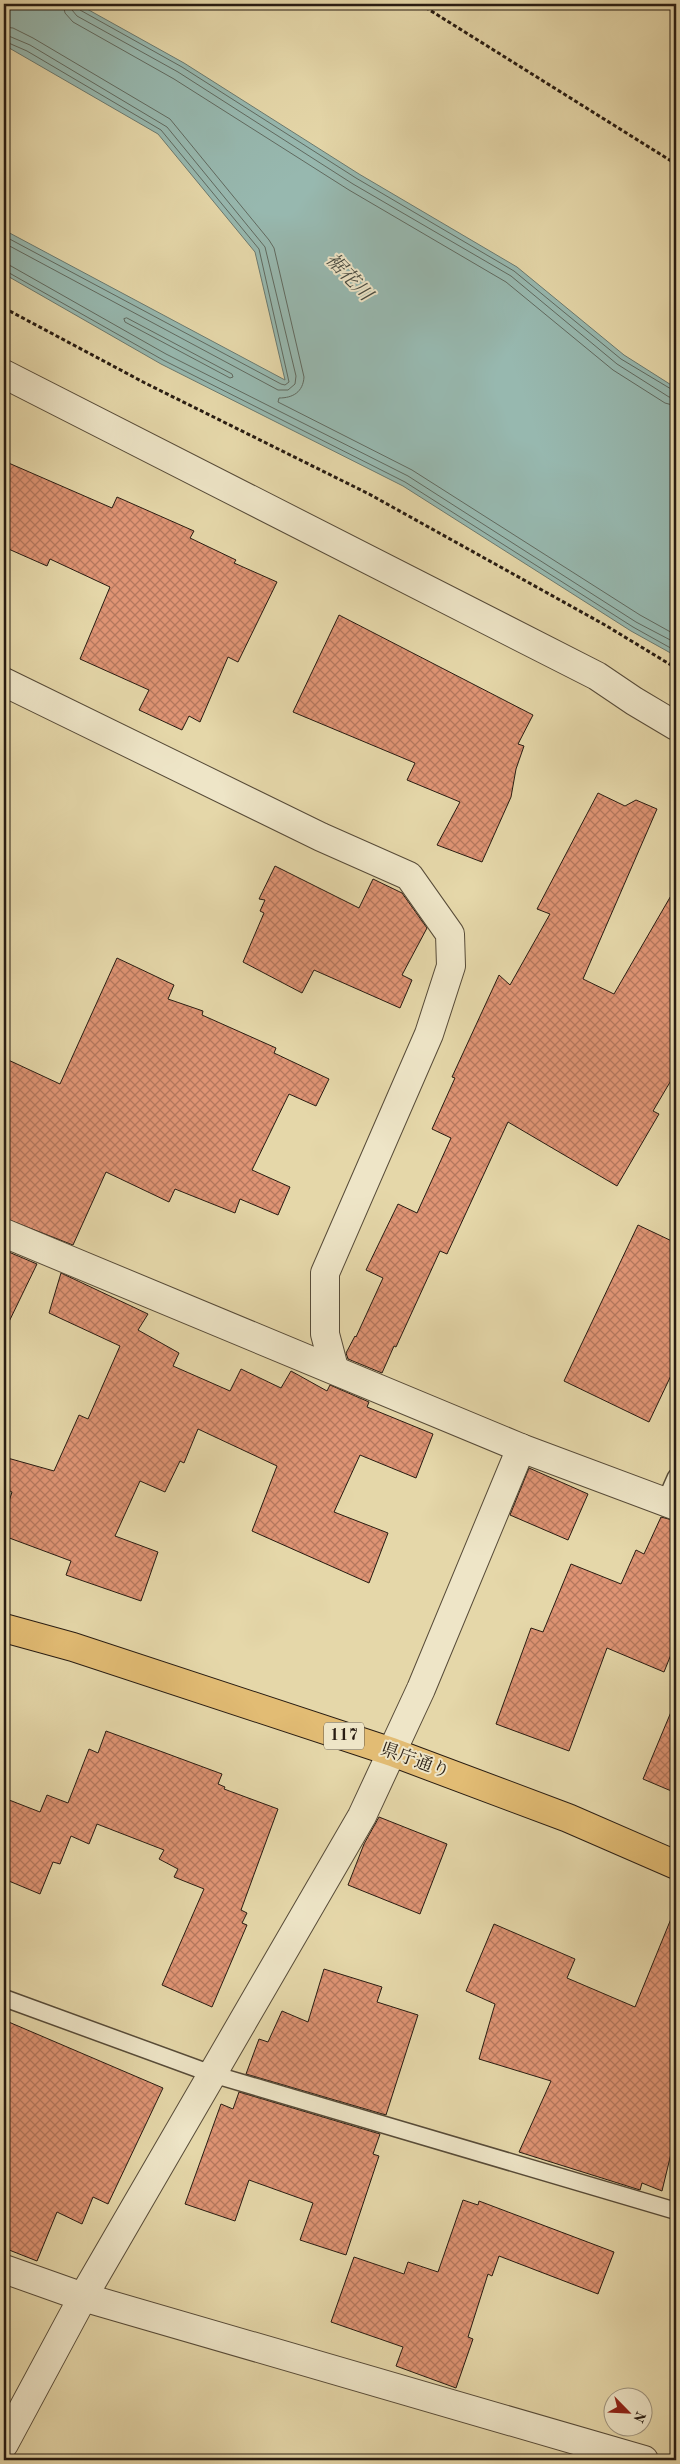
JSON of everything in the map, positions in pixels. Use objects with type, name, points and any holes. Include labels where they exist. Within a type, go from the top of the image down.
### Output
[{"type":"highway","name":"県庁通り","points":[[4,1628],[73,1647],[392,1752],[568,1818],[676,1865]]},
{"type":"street","points":[[4,374],[597,676],[676,726]]},
{"type":"street","points":[[4,682],[321,838],[409,876],[450,934],[451,966],[429,1034],[325,1273],[325,1334],[334,1368]]},
{"type":"street","points":[[4,1233],[334,1368],[521,1448],[671,1504]]},
{"type":"street","points":[[4,2444],[83,2297],[362,1816],[421,1689],[521,1448]]},
{"type":"street","points":[[4,2269],[83,2297],[644,2460]]},
{"type":"lane","points":[[671,1504],[676,1477]]},
{"type":"lane","points":[[4,1998],[212,2074],[676,2211]]},
{"type":"path","points":[[420,4],[676,164]]},
{"type":"path","points":[[4,308],[145,383],[369,494],[605,625],[676,668]]},
{"type":"water","name":"裾花川","points":[[4,4],[78,4],[184,63],[359,174],[517,267],[624,355],[676,388],[676,656],[631,631],[403,486],[161,364],[4,274],[4,230],[285,380],[255,252],[158,134],[4,45]]},
{"type":"building","points":[[4,461],[112,508],[117,497],[194,531],[190,538],[236,560],[234,563],[277,582],[238,662],[228,657],[200,722],[189,716],[182,730],[139,710],[149,690],[80,659],[110,587],[50,559],[47,566],[4,547]]},
{"type":"building","points":[[339,615],[533,715],[518,744],[524,746],[516,769],[511,797],[482,862],[437,845],[460,802],[407,780],[415,763],[293,712]]},
{"type":"building","points":[[598,793],[625,806],[636,800],[657,809],[583,979],[614,994],[676,887],[676,1072],[653,1111],[659,1114],[617,1186],[508,1122],[447,1254],[440,1251],[382,1373],[348,1359],[346,1353],[356,1337],[383,1278],[366,1270],[398,1204],[417,1213],[451,1138],[432,1129],[455,1078],[452,1077],[499,975],[510,985],[550,914],[537,909]]},
{"type":"building","points":[[275,866],[359,908],[373,879],[402,893],[427,928],[402,975],[412,980],[400,1008],[314,970],[302,993],[243,962],[264,913],[260,911],[265,900],[259,899]]},
{"type":"building","points":[[117,958],[174,985],[168,999],[203,1011],[202,1015],[276,1048],[274,1053],[329,1079],[316,1106],[289,1094],[252,1170],[290,1187],[278,1215],[240,1199],[235,1213],[175,1189],[169,1202],[106,1172],[73,1245],[4,1218],[4,1058],[60,1084]]},
{"type":"building","points":[[638,1225],[676,1243],[676,1365],[649,1422],[564,1381]]},
{"type":"building","points":[[4,1250],[37,1264],[4,1332]]},
{"type":"building","points":[[61,1273],[148,1314],[138,1330],[179,1353],[173,1366],[230,1391],[241,1369],[281,1388],[291,1371],[327,1391],[330,1385],[369,1402],[367,1407],[433,1434],[416,1478],[360,1455],[334,1512],[388,1533],[369,1583],[252,1531],[277,1466],[198,1429],[184,1463],[180,1461],[165,1492],[140,1481],[115,1536],[158,1552],[141,1601],[66,1575],[71,1561],[4,1536],[4,1517],[12,1492],[4,1488],[4,1457],[54,1471],[79,1415],[88,1419],[120,1346],[49,1313]]},
{"type":"building","points":[[529,1468],[588,1494],[568,1540],[510,1515]]},
{"type":"building","points":[[661,1517],[676,1521],[676,1642],[664,1672],[607,1648],[569,1751],[496,1724],[531,1628],[543,1632],[571,1564],[621,1584],[636,1550],[644,1554]]},
{"type":"building","points":[[676,1700],[676,1793],[643,1779]]},
{"type":"building","points":[[106,1731],[222,1774],[218,1784],[225,1787],[224,1789],[278,1809],[241,1910],[247,1913],[242,1923],[247,1925],[212,2007],[162,1985],[204,1889],[174,1877],[178,1869],[159,1859],[164,1850],[97,1824],[89,1844],[71,1836],[60,1864],[53,1862],[40,1894],[4,1879],[4,1798],[40,1812],[47,1795],[68,1803],[89,1749],[98,1753]]},
{"type":"building","points":[[379,1817],[447,1844],[420,1914],[348,1885],[364,1844]]},
{"type":"building","points":[[675,1909],[676,2133],[662,2191],[642,2183],[640,2190],[519,2152],[551,2081],[479,2059],[495,2004],[466,1991],[494,1924],[575,1959],[567,1978],[635,2007]]},
{"type":"building","points":[[324,1969],[382,1987],[377,2002],[418,2015],[386,2115],[246,2074],[259,2039],[268,2042],[282,2011],[308,2022]]},
{"type":"building","points":[[4,2020],[163,2088],[108,2204],[93,2197],[82,2224],[57,2212],[37,2261],[4,2248]]},
{"type":"building","points":[[239,2092],[380,2134],[373,2154],[379,2156],[346,2255],[300,2240],[313,2203],[249,2180],[235,2221],[185,2204],[221,2104],[233,2109]]},
{"type":"building","points":[[463,2200],[478,2205],[479,2201],[614,2252],[598,2294],[499,2256],[492,2276],[488,2274],[468,2337],[473,2339],[456,2388],[396,2366],[403,2347],[331,2322],[354,2257],[404,2274],[408,2262],[438,2272]]}]
